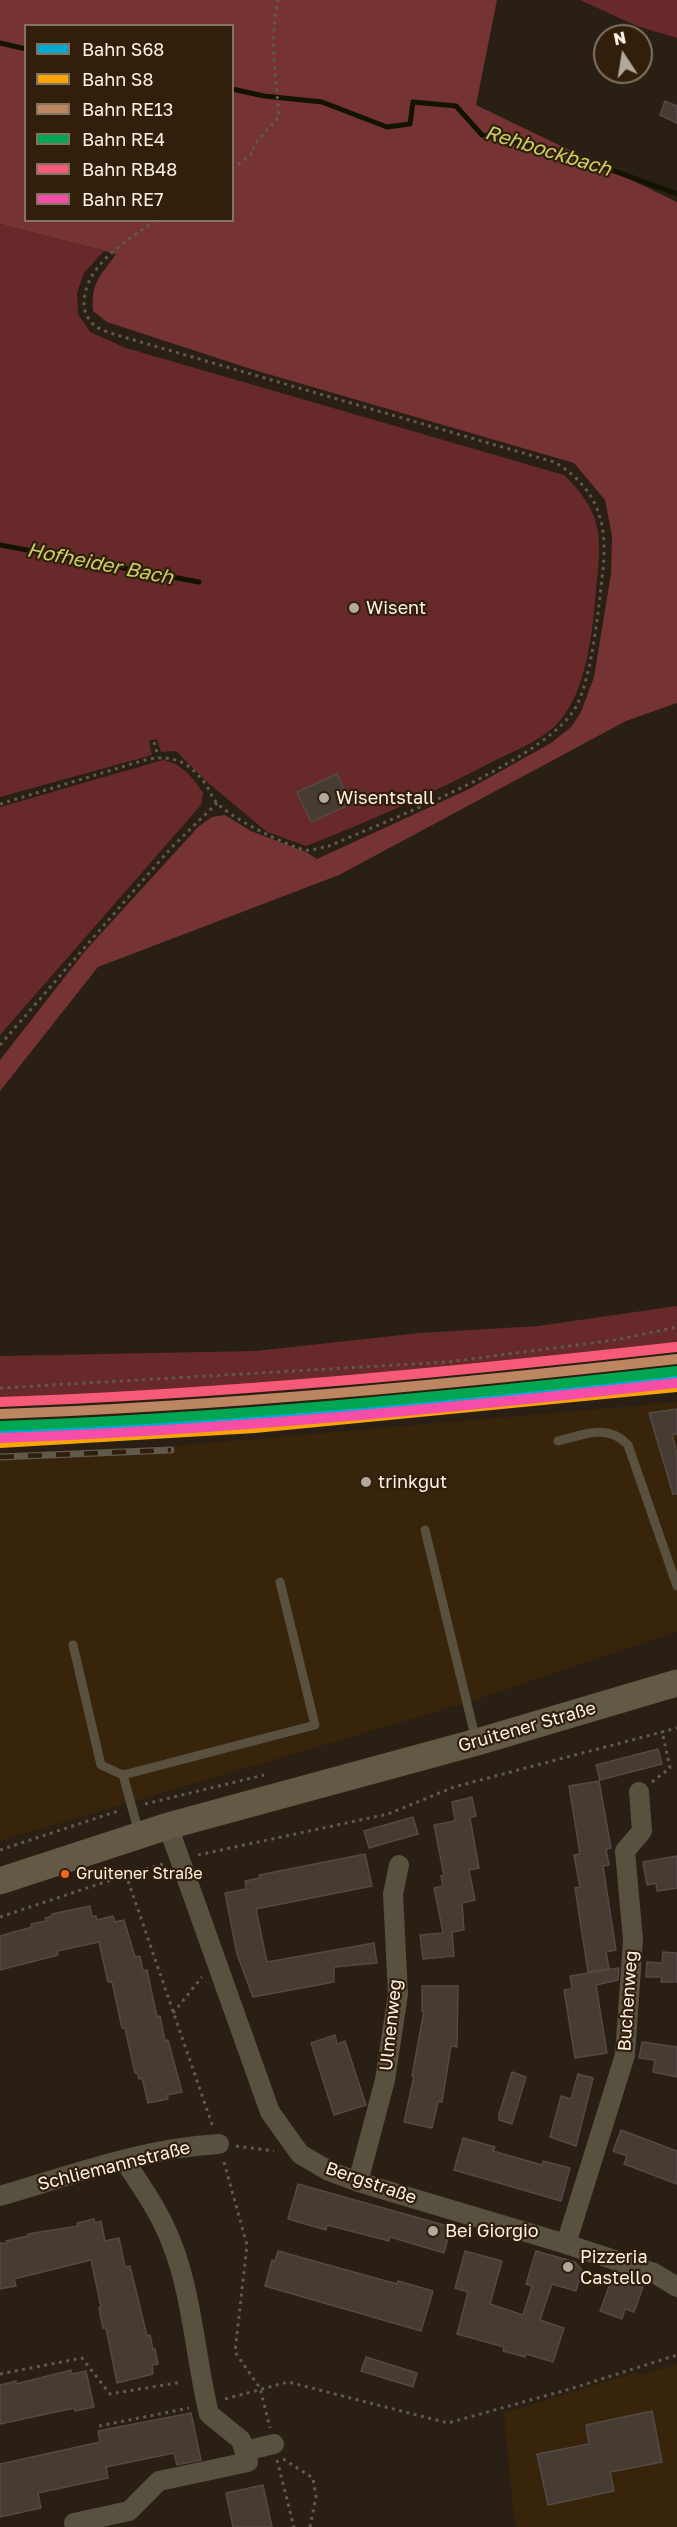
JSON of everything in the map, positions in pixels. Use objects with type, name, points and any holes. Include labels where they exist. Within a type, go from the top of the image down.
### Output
[{"type":"main road","name":"Gruitener Straße","points":[[0,1881],[168,1826],[477,1742],[677,1683]]},
{"type":"street","name":"Buchenweg","points":[[566,2244],[625,2055],[633,1940],[625,1851],[642,1831],[639,1792]]},
{"type":"street","name":"Bergstraße","points":[[168,1826],[270,2112],[300,2154],[329,2171],[358,2182],[566,2244],[654,2273],[677,2287]]},
{"type":"street","name":"Ulmenweg","points":[[358,2182],[385,2080],[398,1995],[393,1894],[399,1865]]},
{"type":"street","name":"Schliemannstraße","points":[[0,2196],[124,2160],[186,2146],[219,2144]]},
{"type":"street","points":[[74,2523],[129,2511],[159,2481],[248,2462],[241,2440],[209,2414],[181,2271],[172,2242],[150,2199],[124,2160]]},
{"type":"street","points":[[245,2451],[274,2444]]},
{"type":"lane","points":[[558,1441],[607,1432],[620,1437],[628,1445],[677,1586]]},
{"type":"lane","points":[[425,1530],[477,1742]]},
{"type":"lane","points":[[73,1645],[101,1765],[123,1775],[315,1725],[280,1582]]},
{"type":"lane","points":[[123,1775],[139,1835]]},
{"type":"path","points":[[234,167],[253,153],[254,145],[279,117],[273,64],[274,16],[278,0]]},
{"type":"path","points":[[0,804],[158,757],[174,758],[187,766],[205,783],[217,803],[255,829],[306,850],[329,846],[470,783],[553,735],[578,705],[585,682],[604,570],[601,515],[592,496],[570,471],[554,462],[120,336],[97,327],[86,315],[83,304],[86,288],[95,270],[111,253],[153,222]]},
{"type":"path","points":[[154,742],[158,757]]},
{"type":"path","points":[[0,1045],[171,848],[217,803]]},
{"type":"path","points":[[0,1388],[448,1362],[615,1340],[677,1328]]},
{"type":"path","points":[[0,1917],[179,1860],[388,1814],[454,1787],[677,1728]]},
{"type":"path","points":[[662,1731],[670,1768]]},
{"type":"path","points":[[0,1850],[107,1814]]},
{"type":"path","points":[[126,1875],[219,2144],[247,2245],[235,2352],[260,2388],[274,2444]]},
{"type":"path","points":[[173,2013],[216,1960]]},
{"type":"path","points":[[219,2144],[300,2154]]},
{"type":"path","points":[[99,2427],[206,2404],[288,2382],[448,2423],[570,2389],[677,2355]]},
{"type":"path","points":[[0,2374],[82,2358],[110,2394],[201,2379]]},
{"type":"path","points":[[294,2527],[276,2455],[312,2478],[316,2497],[310,2527]]},
{"type":"shaded area","points":[[0,0],[497,0],[476,105],[677,202],[677,703],[626,721],[339,875],[98,967],[0,1091],[0,1060],[85,951],[199,826],[212,817],[225,815],[251,831],[306,852],[317,859],[469,789],[551,743],[571,727],[581,712],[594,677],[611,574],[612,536],[605,500],[574,463],[254,370],[107,322],[93,311],[94,293],[101,274],[116,254],[0,224]]},
{"type":"shaded area","points":[[580,0],[677,0],[677,38],[653,31],[653,24],[633,24]]},
{"type":"shaded area","points":[[0,224],[104,251],[84,273],[77,293],[78,314],[90,332],[126,348],[564,475],[587,502],[593,515],[599,541],[599,556],[593,622],[584,672],[573,702],[551,730],[533,742],[448,784],[378,817],[306,846],[267,832],[206,781],[176,751],[161,752],[157,739],[149,741],[152,755],[0,797]]},
{"type":"shaded area","points":[[163,760],[176,764],[191,777],[203,793],[201,805],[0,1035],[0,807]]},
{"type":"shaded area","points":[[677,1306],[677,1344],[572,1360],[255,1391],[0,1401],[0,1356],[255,1351],[420,1333],[538,1326]]},
{"type":"shaded area","points":[[677,1402],[677,1632],[469,1702],[0,1841],[0,1461]]},
{"type":"shaded area","points":[[677,2364],[677,2527],[517,2527],[513,2510],[504,2413],[634,2373],[643,2374]]},
{"type":"building","points":[[665,101],[677,106],[677,123],[660,115]]},
{"type":"building","name":"Wisentstall","points":[[337,774],[351,804],[311,822],[297,792]]},
{"type":"building","points":[[677,1409],[677,1434],[672,1435],[677,1453],[677,1494],[673,1494],[649,1413]]},
{"type":"building","points":[[658,1749],[662,1764],[600,1780],[596,1765]]},
{"type":"building","points":[[599,1781],[611,1848],[606,1849],[609,1865],[603,1866],[616,1950],[606,1952],[609,1969],[588,1972],[575,1888],[580,1887],[574,1855],[580,1854],[569,1786]]},
{"type":"building","points":[[472,1797],[476,1816],[470,1818],[479,1868],[469,1870],[475,1900],[462,1903],[464,1930],[452,1932],[454,1956],[423,1959],[420,1935],[443,1933],[434,1888],[443,1886],[441,1876],[444,1875],[434,1825],[455,1821],[452,1802]]},
{"type":"building","points":[[413,1817],[418,1834],[369,1848],[364,1831]]},
{"type":"building","points":[[365,1854],[372,1886],[256,1909],[267,1962],[374,1943],[377,1963],[334,1967],[334,1982],[253,1997],[237,1954],[225,1893],[246,1889],[245,1881],[260,1878],[259,1875]]},
{"type":"building","points":[[677,1856],[677,1888],[657,1891],[656,1883],[647,1885],[643,1862]]},
{"type":"building","points":[[90,1906],[92,1917],[96,1916],[97,1920],[113,1916],[115,1922],[124,1920],[135,1957],[140,1956],[143,1971],[147,1970],[157,2017],[160,2016],[165,2041],[168,2040],[182,2092],[167,2095],[168,2099],[148,2103],[142,2078],[139,2079],[135,2073],[125,2028],[122,2028],[112,1982],[108,1982],[99,1942],[57,1951],[58,1955],[0,1970],[0,1936],[32,1927],[31,1924],[46,1921],[45,1918],[52,1914]]},
{"type":"building","points":[[663,1952],[677,1953],[677,1982],[661,1982],[662,1977],[646,1977],[647,1962],[662,1963]]},
{"type":"building","points":[[619,1968],[618,1980],[596,1985],[607,2053],[575,2058],[564,1990],[572,1989],[570,1976]]},
{"type":"building","points":[[422,1986],[458,1986],[457,2047],[451,2046],[442,2102],[438,2102],[432,2128],[404,2122],[424,2011],[422,2011]]},
{"type":"building","points":[[335,2035],[337,2044],[345,2041],[366,2105],[334,2115],[311,2043]]},
{"type":"building","points":[[642,2042],[677,2047],[677,2077],[653,2072],[655,2060],[639,2058]]},
{"type":"building","points":[[512,2072],[526,2077],[512,2124],[499,2120],[499,2114]]},
{"type":"building","points":[[578,2074],[593,2078],[576,2146],[550,2137],[561,2096],[571,2099]]},
{"type":"building","points":[[621,2130],[677,2151],[677,2184],[624,2164],[627,2156],[613,2151]]},
{"type":"building","points":[[463,2138],[495,2147],[493,2151],[542,2165],[543,2161],[570,2168],[561,2201],[454,2170]]},
{"type":"building","points":[[298,2184],[451,2227],[444,2253],[390,2237],[389,2241],[327,2225],[326,2230],[288,2219]]},
{"type":"building","points":[[94,2219],[95,2223],[101,2221],[105,2241],[119,2238],[125,2267],[130,2266],[147,2336],[150,2335],[153,2350],[155,2349],[158,2364],[152,2365],[153,2374],[117,2383],[106,2328],[103,2328],[91,2260],[14,2279],[16,2286],[0,2289],[0,2243],[7,2244],[6,2241],[28,2236],[28,2234],[78,2226],[77,2223]]},
{"type":"building","points":[[278,2251],[397,2284],[398,2281],[433,2291],[421,2331],[265,2286],[272,2260],[275,2261]]},
{"type":"building","points":[[465,2251],[502,2261],[490,2304],[523,2315],[532,2286],[526,2284],[536,2251],[575,2262],[582,2270],[576,2291],[552,2284],[540,2320],[564,2328],[553,2362],[526,2354],[525,2357],[503,2351],[504,2347],[457,2334],[468,2292],[455,2288]]},
{"type":"building","points":[[613,2276],[643,2287],[634,2312],[625,2309],[622,2319],[600,2311]]},
{"type":"building","points":[[366,2357],[417,2373],[413,2387],[361,2371]]},
{"type":"building","points":[[71,2370],[72,2374],[86,2371],[94,2407],[75,2411],[74,2408],[0,2424],[0,2385],[16,2381],[16,2384]]},
{"type":"building","points":[[652,2411],[662,2462],[610,2472],[614,2491],[548,2505],[537,2454],[589,2444],[586,2425]]},
{"type":"building","points":[[191,2413],[201,2460],[177,2465],[174,2453],[106,2467],[108,2478],[38,2493],[41,2508],[0,2517],[0,2464],[100,2442],[98,2431]]},
{"type":"building","points":[[263,2485],[272,2527],[233,2527],[226,2493]]},
{"type":"waterway","name":"Rehbockbach","points":[[0,43],[24,49]]},
{"type":"waterway","name":"Rehbockbach","points":[[234,89],[264,96],[322,102],[387,127],[410,124],[413,102],[456,106],[482,135],[562,152],[677,194]]},
{"type":"waterway","name":"Hofheider Bach","points":[[0,545],[199,582]]},
{"type":"railway","points":[[0,1457],[171,1450]]},
{"type":"rail line","name":"RB48","points":[[0,1402],[254,1388],[676,1347]]},
{"type":"rail line","name":"RE13","points":[[0,1414],[255,1400],[677,1359]]},
{"type":"rail line","name":"RE4","points":[[0,1426],[255,1412],[677,1371]]},
{"type":"rail line","name":"S68","points":[[0,1431],[254,1417],[677,1375]]},
{"type":"rail line","name":"RE7","points":[[1,1438],[255,1424],[677,1383]]},
{"type":"rail line","name":"S8","points":[[0,1443],[255,1428],[677,1387]]},
{"type":"place","name":"Wisent","points":[[354,608]]},
{"type":"place","name":"Wisentstall","points":[[324,798]]},
{"type":"place","name":"trinkgut","points":[[366,1482]]},
{"type":"place","name":"Gruitener Straße","points":[[65,1874]]},
{"type":"place","name":"Bei Giorgio","points":[[433,2231]]},
{"type":"place","name":"Pizzeria Castello","points":[[568,2267]]}]
